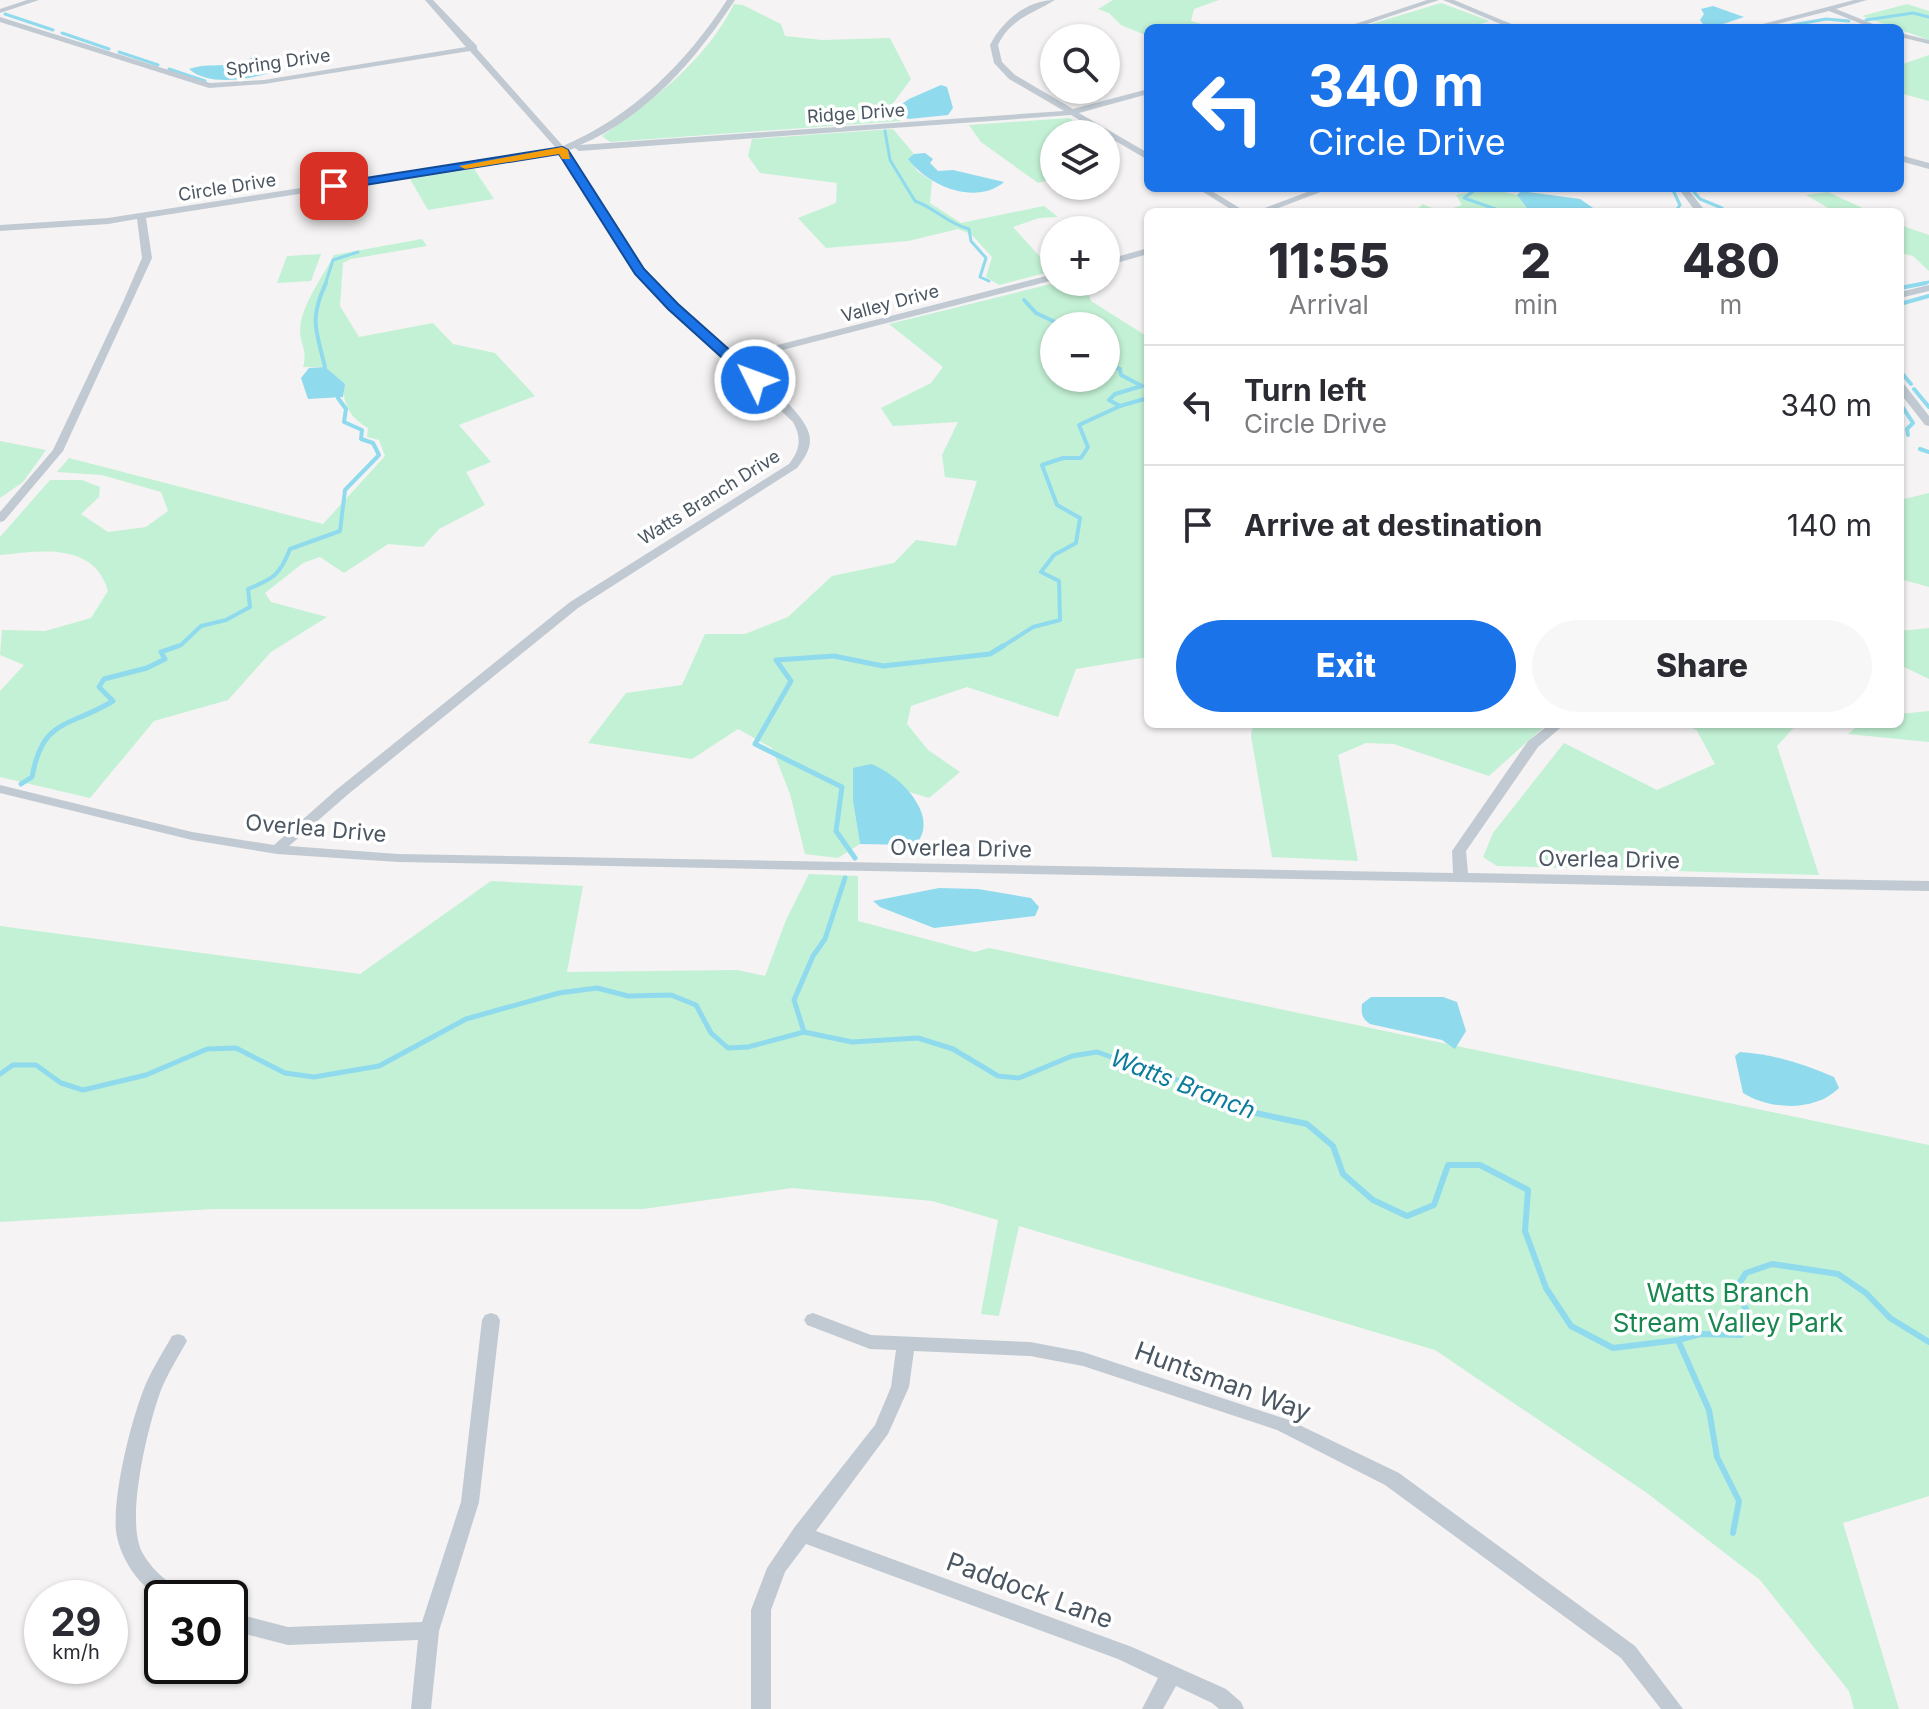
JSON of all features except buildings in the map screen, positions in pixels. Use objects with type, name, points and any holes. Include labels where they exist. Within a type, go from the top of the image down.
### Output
[{"type":"street","points":[[0,11],[35,0]]},
{"type":"street","name":"Watts Branch Drive","points":[[277,850],[341,793],[574,605],[793,466],[805,448],[803,428],[639,272],[562,150],[429,0]]},
{"type":"street","name":"Circle Drive","points":[[0,228],[68,226],[141,217],[562,150],[586,142],[653,92],[695,52],[731,0]]},
{"type":"street","points":[[1051,0],[1006,25],[994,45],[995,56],[1003,71],[1144,155]]},
{"type":"street","points":[[1360,24],[1435,0]]},
{"type":"street","points":[[1447,0],[1507,24]]},
{"type":"street","points":[[1770,24],[1863,0]]},
{"type":"street","points":[[1832,10],[1869,24]]},
{"type":"street","name":"Spring Drive","points":[[0,19],[209,86],[264,82],[474,48]]},
{"type":"street","points":[[1904,36],[1929,42]]},
{"type":"street","name":"Ridge Drive","points":[[562,150],[1070,113],[1144,92]]},
{"type":"street","points":[[1904,159],[1929,166]]},
{"type":"street","points":[[1208,192],[1234,208]]},
{"type":"street","points":[[1270,208],[1316,192]]},
{"type":"street","points":[[1685,192],[1698,208]]},
{"type":"street","points":[[0,519],[58,451],[128,302],[147,258],[141,217]]},
{"type":"street","points":[[1120,259],[1144,252]]},
{"type":"street","name":"Valley Drive","points":[[733,360],[1040,281]]},
{"type":"street","points":[[1904,294],[1929,288]]},
{"type":"street","points":[[1904,391],[1929,423]]},
{"type":"street","points":[[1461,879],[1459,851],[1533,744],[1553,728]]},
{"type":"street","name":"Overlea Drive","points":[[0,789],[192,836],[277,850],[398,858],[1929,886]]},
{"type":"street","points":[[421,1709],[429,1631],[470,1502],[491,1320]]},
{"type":"street","name":"Huntsman Way","points":[[813,1320],[870,1342],[1030,1349],[1083,1359],[1283,1425],[1392,1479],[1417,1497],[1628,1652],[1673,1709]]},
{"type":"street","points":[[151,1580],[126,1539],[126,1504],[151,1394],[178,1341]]},
{"type":"street","points":[[761,1709],[761,1610],[777,1568],[862,1460],[882,1429],[900,1387],[906,1343]]},
{"type":"street","name":"Paddock Lane","points":[[801,1534],[1172,1673],[1219,1696],[1234,1709]]},
{"type":"street","points":[[248,1626],[288,1636],[429,1631]]},
{"type":"street","points":[[1152,1709],[1172,1673]]},
{"type":"green space","points":[[1113,0],[1219,0],[1194,9],[1191,21],[1202,24],[1144,24],[1144,34],[1121,25],[1109,13],[1098,9]]},
{"type":"green space","points":[[1441,3],[1490,21],[1481,24],[1372,24]]},
{"type":"green space","points":[[734,4],[743,5],[781,24],[785,36],[823,40],[890,38],[911,79],[891,106],[900,121],[610,142],[602,136],[677,78],[709,44]]},
{"type":"green space","points":[[1907,4],[1929,11],[1929,40],[1904,31],[1904,24],[1884,24],[1862,16]]},
{"type":"green space","points":[[1929,55],[1929,101],[1904,94],[1904,64]]},
{"type":"green space","points":[[1040,120],[1040,182],[981,142],[969,125]]},
{"type":"green space","points":[[893,129],[914,154],[909,159],[917,171],[932,181],[930,203],[961,223],[1044,206],[1057,216],[1040,216],[1013,227],[1040,257],[1040,274],[999,285],[986,277],[992,257],[971,234],[958,229],[908,241],[826,248],[798,218],[836,203],[837,183],[760,173],[748,156],[752,139]]},
{"type":"green space","points":[[474,169],[494,199],[428,210],[410,179]]},
{"type":"green space","points":[[1504,192],[1517,195],[1527,208],[1452,208],[1462,205],[1456,195]]},
{"type":"green space","points":[[1828,192],[1862,208],[1828,208],[1806,195]]},
{"type":"green space","points":[[1904,226],[1929,235],[1929,271],[1913,256],[1904,254]]},
{"type":"green space","points":[[422,239],[427,246],[343,263],[340,306],[359,337],[433,323],[453,344],[495,353],[535,396],[459,425],[491,462],[466,472],[485,505],[439,529],[423,547],[388,544],[344,573],[320,557],[303,563],[265,593],[271,602],[327,617],[271,652],[228,700],[154,721],[90,798],[0,777],[0,691],[24,665],[0,655],[2,630],[45,631],[91,618],[108,591],[101,575],[91,564],[78,557],[48,551],[0,555],[0,537],[50,480],[82,480],[100,487],[99,497],[81,514],[108,532],[146,527],[168,511],[161,492],[102,475],[57,472],[69,458],[323,524],[385,456],[379,440],[367,437],[368,428],[348,410],[344,384],[325,367],[303,367],[305,356],[300,330],[304,311],[334,255]]},
{"type":"green space","points":[[321,254],[311,281],[277,283],[287,256]]},
{"type":"green space","points":[[1040,287],[1040,296],[1089,296],[1091,301],[1108,312],[1040,312],[1040,392],[1120,392],[1120,319],[1144,334],[1144,658],[1076,669],[1058,717],[967,687],[911,706],[907,724],[928,750],[960,772],[929,798],[906,791],[877,767],[853,801],[860,844],[838,858],[805,854],[790,794],[772,748],[738,729],[692,759],[588,743],[626,693],[682,685],[705,634],[745,634],[788,617],[832,576],[894,563],[916,540],[956,546],[977,481],[945,477],[942,455],[958,422],[893,426],[881,408],[931,383],[943,367],[889,324]]},
{"type":"green space","points":[[0,441],[46,450],[23,482],[0,498]]},
{"type":"green space","points":[[1929,493],[1929,587],[1904,580],[1904,499]]},
{"type":"green space","points":[[1929,628],[1929,679],[1904,667],[1904,631]]},
{"type":"green space","points":[[1929,711],[1929,742],[1848,734],[1855,728],[1904,728],[1904,714]]},
{"type":"green space","points":[[1252,728],[1543,728],[1489,776],[1394,744],[1366,743],[1338,755],[1358,861],[1272,857],[1251,736]]},
{"type":"green space","points":[[1693,728],[1793,728],[1777,746],[1819,875],[1497,866],[1483,857],[1493,833],[1564,743],[1657,790],[1715,764]]},
{"type":"green space","name":"Watts Branch Stream Valley Park","points":[[809,874],[858,876],[858,921],[975,952],[989,948],[1929,1145],[1929,1496],[1843,1523],[1899,1709],[1854,1709],[1849,1691],[1760,1580],[1647,1493],[1435,1350],[1019,1226],[999,1316],[981,1314],[998,1220],[932,1201],[792,1188],[643,1209],[213,1209],[0,1222],[0,926],[360,974],[491,881],[583,886],[567,972],[737,970],[765,976],[786,920]]},
{"type":"water","points":[[1713,6],[1744,17],[1723,24],[1703,24],[1700,20],[1704,14],[1701,9]]},
{"type":"water","points":[[253,57],[264,61],[272,69],[269,73],[217,80],[189,69],[236,64]]},
{"type":"water","points":[[941,85],[947,87],[953,108],[948,115],[909,119],[901,116],[896,108]]},
{"type":"water","points":[[925,153],[933,159],[930,163],[938,171],[953,170],[1004,182],[980,192],[953,190],[928,177],[908,159],[914,154]]},
{"type":"water","points":[[1528,192],[1580,199],[1593,208],[1527,208],[1517,195]]},
{"type":"water","points":[[325,367],[345,384],[343,397],[308,399],[301,378],[309,368]]},
{"type":"water","points":[[871,764],[893,777],[914,798],[923,822],[922,834],[915,845],[860,844],[853,801],[853,768]]},
{"type":"water","points":[[939,888],[978,889],[1031,898],[1039,907],[1035,916],[934,928],[880,907],[873,901]]},
{"type":"water","points":[[1371,997],[1443,997],[1457,1002],[1466,1031],[1455,1049],[1442,1040],[1370,1024],[1363,1016],[1362,1004]]},
{"type":"water","points":[[1740,1052],[1776,1057],[1811,1068],[1834,1077],[1839,1088],[1829,1096],[1805,1105],[1779,1105],[1754,1099],[1743,1093],[1735,1056]]},
{"type":"waterway","points":[[1866,20],[1913,13],[1929,17]]},
{"type":"waterway","points":[[5,14],[53,30]]},
{"type":"waterway","points":[[1798,24],[1826,19],[1849,21]]},
{"type":"waterway","points":[[62,33],[109,49]]},
{"type":"waterway","points":[[119,52],[158,65]]},
{"type":"waterway","points":[[169,69],[205,81]]},
{"type":"waterway","points":[[885,131],[890,160],[915,201],[969,229],[971,241],[986,258],[980,277],[989,281]]},
{"type":"waterway","points":[[1472,192],[1464,198],[1493,208]]},
{"type":"waterway","points":[[1674,192],[1680,205],[1678,208]]},
{"type":"waterway","points":[[1694,192],[1700,199],[1722,208]]},
{"type":"waterway","points":[[325,285],[333,260],[358,252]]},
{"type":"waterway","points":[[1918,285],[1929,282]]},
{"type":"waterway","points":[[325,367],[316,316],[326,283]]},
{"type":"waterway","points":[[1918,285],[1926,283]]},
{"type":"waterway","points":[[1904,287],[1918,285]]},
{"type":"waterway","points":[[1904,303],[1929,296]]},
{"type":"waterway","points":[[1024,300],[1040,315]]},
{"type":"waterway","points":[[1120,369],[1121,375],[1142,386],[1115,394],[1109,400],[1120,406]]},
{"type":"waterway","points":[[1904,376],[1911,384]]},
{"type":"waterway","points":[[1914,389],[1929,407]]},
{"type":"waterway","points":[[173,648],[181,645],[201,626],[226,620],[250,607],[248,589],[275,575],[290,549],[340,531],[345,490],[379,455],[373,443],[361,439],[362,430],[344,422],[346,409],[338,398]]},
{"type":"waterway","points":[[1120,406],[1144,399]]},
{"type":"waterway","points":[[1000,648],[1033,627],[1060,620],[1059,581],[1041,572],[1054,555],[1076,543],[1080,518],[1057,505],[1042,465],[1063,458],[1081,458],[1088,447],[1079,425],[1120,406]]},
{"type":"waterway","points":[[1904,409],[1913,423],[1907,429],[1908,435]]},
{"type":"waterway","points":[[1920,449],[1929,452]]},
{"type":"waterway","points":[[21,784],[32,777],[43,744],[51,734],[113,701],[99,687],[104,679],[147,668],[165,659],[161,652],[178,646]]},
{"type":"waterway","points":[[855,858],[836,831],[842,787],[755,744],[791,681],[776,660],[834,656],[883,666],[990,654],[1003,646]]},
{"type":"waterway","points":[[804,1032],[794,1000],[813,956],[825,939],[845,878]]},
{"type":"waterway","name":"Watts Branch","points":[[0,1074],[13,1065],[36,1065],[61,1083],[83,1090],[146,1075],[207,1049],[236,1048],[285,1073],[314,1077],[379,1066],[466,1019],[559,993],[597,988],[628,996],[671,995],[696,1005],[711,1033],[728,1048],[748,1047],[804,1032]]},
{"type":"waterway","name":"Watts Branch","points":[[804,1032],[852,1042],[918,1038],[953,1049],[998,1076],[1019,1078],[1072,1056],[1097,1052],[1192,1085],[1240,1109],[1258,1114]]},
{"type":"waterway","name":"Watts Branch","points":[[1251,1112],[1258,1114]]},
{"type":"waterway","name":"Watts Branch","points":[[1258,1114],[1307,1124],[1333,1146],[1343,1174],[1373,1200],[1407,1216],[1434,1205],[1448,1165],[1480,1165],[1528,1190],[1525,1231],[1546,1288],[1571,1326],[1613,1348],[1678,1340]]},
{"type":"waterway","name":"Watts Branch","points":[[1678,1340],[1700,1334],[1741,1335],[1750,1316],[1735,1290],[1746,1273],[1772,1264],[1838,1274],[1866,1293],[1890,1318],[1929,1342]]},
{"type":"waterway","points":[[1678,1340],[1709,1410],[1717,1457],[1739,1501],[1733,1533]]},
{"type":"slow traffic","points":[[465,166],[562,150],[566,157]]},
{"type":"route","points":[[334,186],[562,150],[639,272],[673,307],[755,380]]}]
